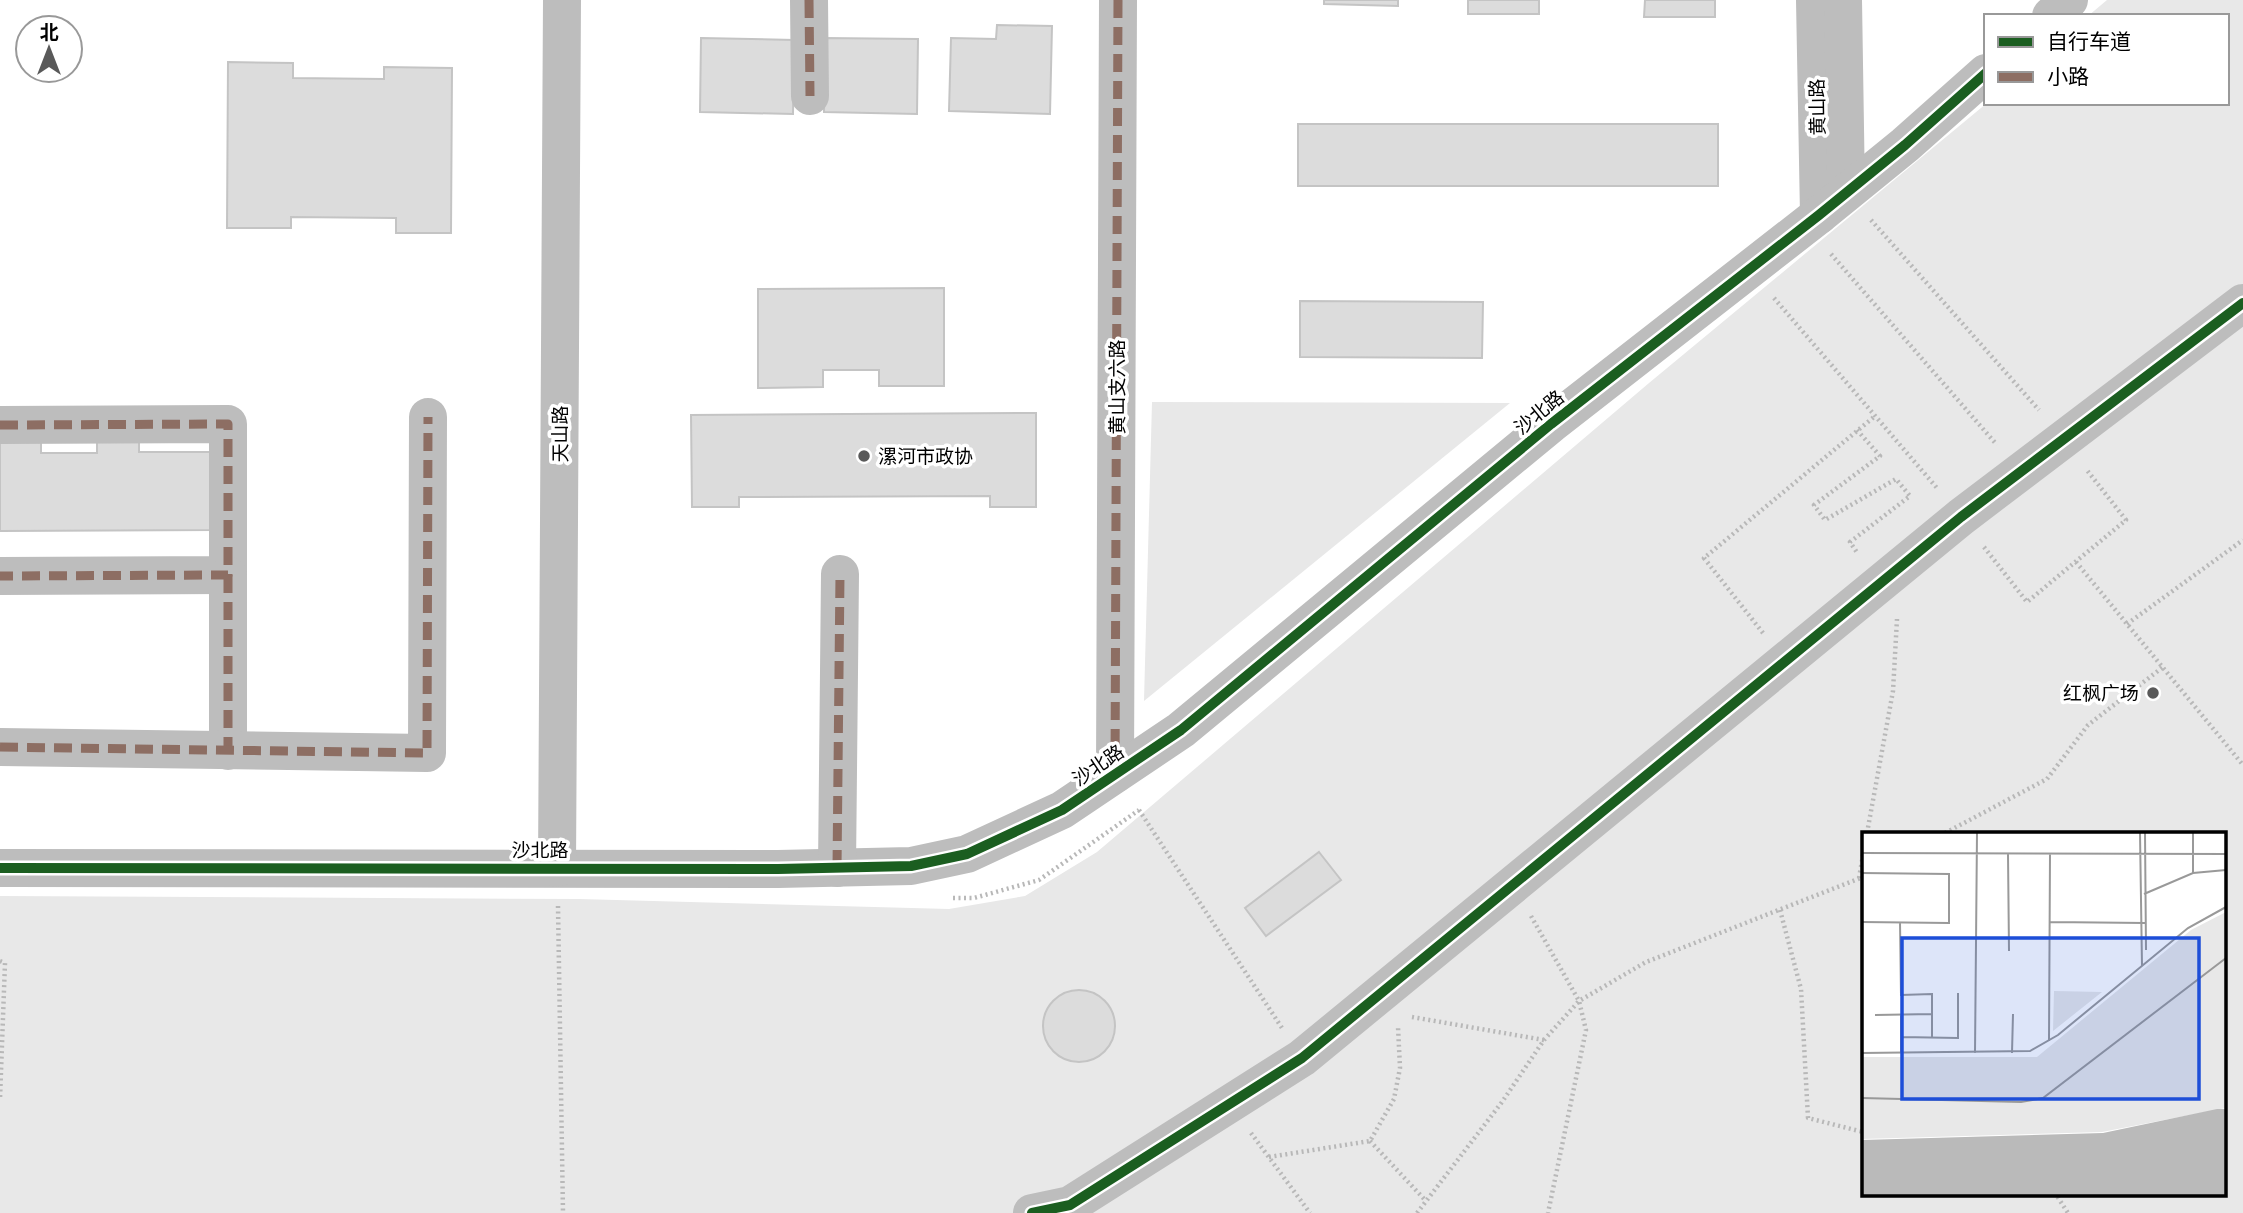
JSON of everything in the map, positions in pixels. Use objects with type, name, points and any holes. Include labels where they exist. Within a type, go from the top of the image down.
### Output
[{"type":"street","name":"天山路","points":[[557,867],[562,0]]},
{"type":"street","points":[[809,0],[810,96]]},
{"type":"street","name":"黄山支六路","points":[[1115,774],[1118,0]]},
{"type":"street","name":"黄山路","points":[[1815,0],[1823,210]]},
{"type":"street","name":"黄山路","points":[[1823,210],[1843,0]]},
{"type":"street","points":[[2053,14],[2069,0]]},
{"type":"street","name":"沙北路","points":[[0,867],[837,868],[911,866],[967,853],[1062,810],[1181,730],[1551,424],[1905,145],[1984,75]]},
{"type":"street","points":[[1032,1213],[1070,1205],[1380,1012],[1514,885],[1961,517],[2243,303]]},
{"type":"street","points":[[0,747],[427,754],[428,417]]},
{"type":"street","points":[[0,425],[228,424],[228,751]]},
{"type":"street","points":[[837,868],[840,573]]},
{"type":"street","points":[[0,576],[228,575]]},
{"type":"path","points":[[1748,269],[1961,517],[2027,602],[2126,520],[2063,439],[1823,210]]},
{"type":"path","points":[[1823,210],[2020,472]]},
{"type":"path","points":[[1786,661],[1704,558],[1875,416]]},
{"type":"path","points":[[2127,624],[2243,540]]},
{"type":"path","points":[[2076,562],[2243,765]]},
{"type":"path","points":[[1947,832],[2047,779],[2088,725],[2163,667]]},
{"type":"path","points":[[1115,774],[1302,1059]]},
{"type":"path","points":[[557,867],[563,1213]]},
{"type":"path","points":[[1417,1213],[1502,1102],[1544,1040],[1578,1000],[1646,962],[1861,878]]},
{"type":"path","points":[[1514,885],[1578,1000],[1586,1030],[1548,1213]]},
{"type":"path","points":[[1780,910],[1801,989],[1808,1118],[1862,1132]]},
{"type":"path","points":[[0,961],[5,963],[0,1099]]},
{"type":"path","points":[[1370,1141],[1394,1099],[1400,1068],[1380,1012],[1544,1040]]},
{"type":"path","points":[[1230,1104],[1310,1213]]},
{"type":"path","points":[[1269,1157],[1370,1141]]},
{"type":"path","points":[[1370,1141],[1426,1201]]},
{"type":"path","points":[[2057,1196],[2068,1213]]},
{"type":"shaded area","points":[[2107,0],[2243,0],[2243,1213],[0,1213],[0,896],[579,899],[949,909],[1025,896],[1097,852],[1649,383],[1985,105],[2229,105],[2229,14],[2090,14]]},
{"type":"shaded area","points":[[1152,402],[1510,403],[1144,701]]},
{"type":"building","points":[[1324,0],[1398,0],[1398,6],[1324,4]]},
{"type":"building","points":[[1468,0],[1539,0],[1539,14],[1468,14]]},
{"type":"building","points":[[1645,0],[1715,0],[1715,17],[1644,17]]},
{"type":"building","points":[[997,25],[1052,26],[1050,114],[949,111],[951,38],[996,39]]},
{"type":"building","points":[[701,38],[794,40],[793,114],[700,112]]},
{"type":"building","points":[[825,38],[918,39],[917,114],[824,112]]},
{"type":"building","points":[[228,62],[293,63],[293,78],[384,79],[384,67],[452,68],[451,233],[396,233],[396,218],[291,217],[291,228],[227,228]]},
{"type":"building","points":[[1298,124],[1718,124],[1718,186],[1298,186]]},
{"type":"building","points":[[944,288],[944,386],[879,386],[879,370],[823,370],[823,387],[758,388],[758,289]]},
{"type":"building","points":[[1300,301],[1483,302],[1482,358],[1300,357]]},
{"type":"building","name":"漯河市政协","points":[[1036,413],[1036,507],[990,507],[990,496],[739,497],[739,507],[692,507],[691,415]]},
{"type":"building","points":[[0,437],[41,437],[41,453],[97,453],[97,438],[139,438],[139,452],[214,452],[215,530],[0,531]]},
{"type":"building","points":[[1319,852],[1341,880],[1266,936],[1245,908]]},
{"type":"building","points":[[1079,990],[1099,996],[1109,1006],[1115,1026],[1109,1046],[1099,1056],[1079,1062],[1059,1056],[1049,1046],[1043,1026],[1049,1006],[1059,996]]},
{"type":"marked path","points":[[809,0],[810,96]]},
{"type":"marked path","points":[[1115,774],[1118,0]]},
{"type":"marked path","points":[[0,747],[427,753],[428,417]]},
{"type":"marked path","points":[[0,425],[228,424],[228,575],[0,576]]},
{"type":"marked path","points":[[837,868],[840,574]]},
{"type":"marked path","points":[[228,575],[228,751]]},
{"type":"cycle path","points":[[0,868],[778,869],[911,866],[967,854],[1062,810],[1181,730],[1551,424],[1905,145],[1984,75]]},
{"type":"cycle path","points":[[1032,1213],[1070,1205],[1302,1058],[1961,517],[2243,303]]},
{"type":"place","name":"漯河市政协","points":[[864,456]]},
{"type":"place","name":"红枫广场","points":[[2153,693]]}]
